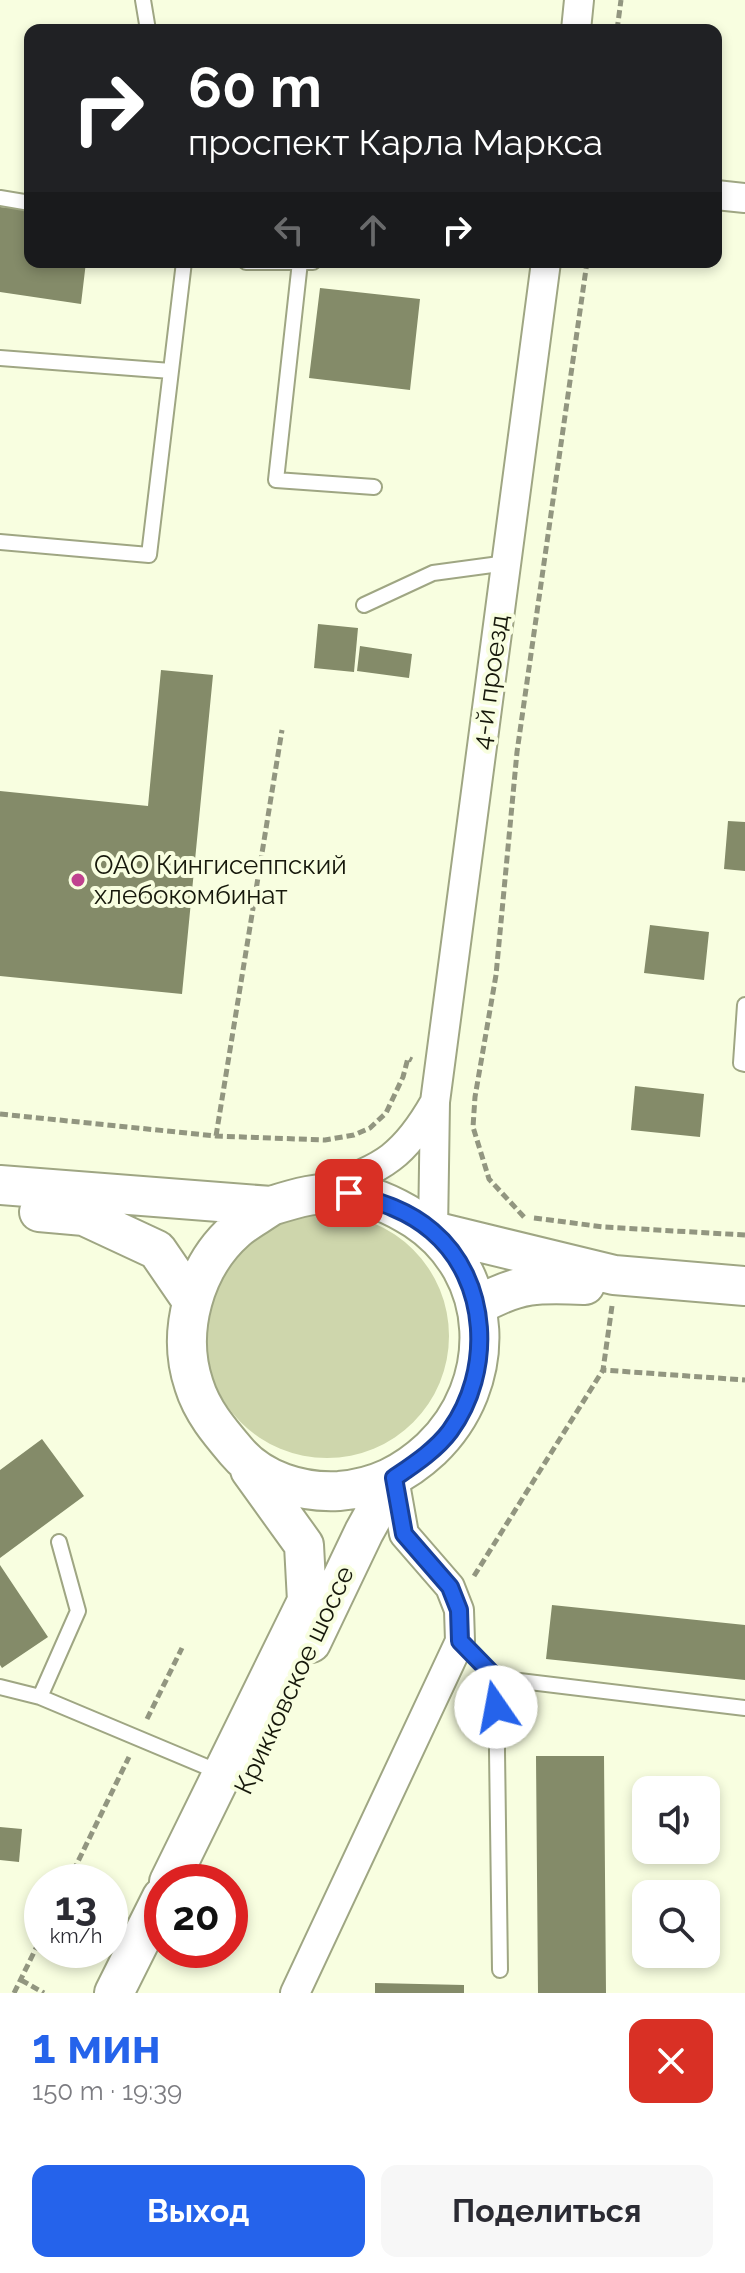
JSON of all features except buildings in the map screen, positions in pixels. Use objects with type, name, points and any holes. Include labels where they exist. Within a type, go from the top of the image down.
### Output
[{"type":"main road","points":[[0,1185],[287,1201],[349,1193],[394,1206],[433,1231],[461,1266],[477,1306],[480,1351],[471,1393],[449,1432],[417,1462],[394,1478],[357,1489],[324,1492],[280,1484],[242,1458]]},
{"type":"main road","points":[[180,1864],[234,1778],[307,1601],[304,1545],[242,1458],[213,1424],[193,1385],[186,1343],[192,1301],[209,1262],[236,1229],[287,1201]]},
{"type":"main road","points":[[0,1209],[84,1216],[157,1250],[192,1301]]},
{"type":"main road","points":[[433,1231],[614,1275],[745,1286]]},
{"type":"main road","points":[[477,1306],[498,1294],[537,1283],[745,1297]]},
{"type":"main road","name":"Крикковское шоссе","points":[[203,1864],[234,1778],[394,1478]]},
{"type":"main road","points":[[114,1993],[144,1933]]},
{"type":"main road","points":[[141,1993],[153,1968]]},
{"type":"street","points":[[577,24],[579,0]]},
{"type":"street","points":[[722,196],[745,198]]},
{"type":"street","name":"4-й проезд","points":[[433,1231],[435,1102],[545,268]]},
{"type":"street","name":"4-й проезд","points":[[287,1201],[368,1173],[400,1150],[420,1128],[435,1102]]},
{"type":"street","points":[[295,1993],[460,1641],[457,1604],[450,1587],[404,1534],[394,1478]]},
{"type":"lane","points":[[143,0],[147,24]]},
{"type":"lane","points":[[0,198],[24,202]]},
{"type":"lane","points":[[0,542],[149,555],[183,268]]},
{"type":"lane","points":[[299,268],[276,480],[374,487]]},
{"type":"lane","points":[[0,358],[171,371]]},
{"type":"lane","points":[[364,605],[433,573],[507,563]]},
{"type":"lane","points":[[745,1005],[741,1063],[745,1064]]},
{"type":"lane","points":[[40,1697],[78,1611],[59,1542]]},
{"type":"lane","points":[[460,1641],[496,1678],[745,1708]]},
{"type":"lane","points":[[496,1678],[500,1970]]},
{"type":"lane","points":[[0,1687],[40,1697],[234,1778]]},
{"type":"path","points":[[618,24],[621,0]]},
{"type":"path","points":[[586,268],[517,752],[496,975],[475,1097],[473,1127],[489,1179],[523,1217],[604,1227],[745,1235]]},
{"type":"path","points":[[216,1136],[282,730]]},
{"type":"path","points":[[0,1114],[216,1136],[325,1140],[354,1135],[370,1128],[386,1113],[403,1077],[408,1058]]},
{"type":"path","points":[[457,1604],[603,1370],[616,1286]]},
{"type":"path","points":[[603,1370],[745,1380]]},
{"type":"path","points":[[77,1864],[182,1648]]},
{"type":"path","points":[[14,1993],[27,1968]]},
{"type":"path","points":[[21,1980],[44,1993]]},
{"type":"green space","points":[[327,1214],[351,1216],[374,1223],[414,1249],[440,1289],[447,1312],[447,1360],[440,1383],[414,1423],[374,1449],[351,1456],[327,1458],[303,1456],[280,1449],[240,1423],[214,1383],[207,1360],[205,1336],[207,1312],[214,1289],[240,1249],[280,1223],[303,1216]]},
{"type":"place","name":"ОАО Кингисеппский хлебокомбинат","points":[[78,880]]},
{"type":"route","points":[[349,1193],[394,1206],[433,1231],[461,1266],[477,1306],[480,1351],[471,1393],[449,1432],[417,1462],[394,1478],[404,1534],[450,1587],[459,1610],[460,1641],[496,1678],[496,1707]]}]
